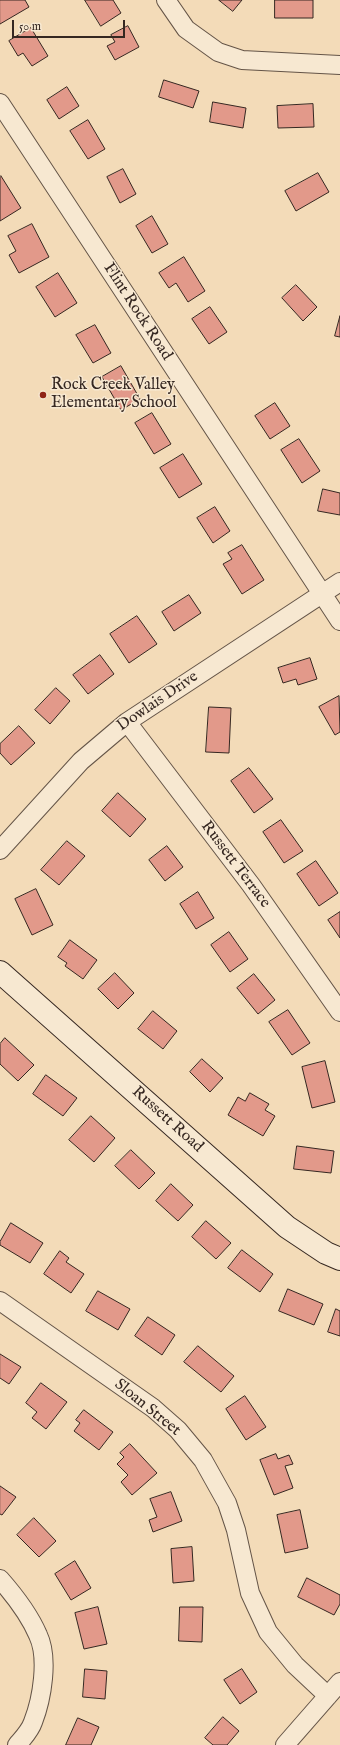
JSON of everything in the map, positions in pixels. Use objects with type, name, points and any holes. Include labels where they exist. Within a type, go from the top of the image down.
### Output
[{"type":"street","points":[[166,0],[186,29],[218,52],[242,60],[340,65]]},
{"type":"street","name":"Flint Rock Road","points":[[0,103],[340,621]]},
{"type":"street","name":"Dowlais Drive","points":[[0,850],[81,761],[127,722],[340,582]]},
{"type":"street","name":"Russett Terrace","points":[[127,722],[251,885],[340,1012]]},
{"type":"street","name":"Russett Road","points":[[0,972],[287,1227],[326,1253],[340,1260]]},
{"type":"street","name":"Sloan Street","points":[[0,1302],[153,1408],[178,1430],[203,1460],[227,1503],[236,1530],[250,1592],[268,1632],[295,1664],[328,1696]]},
{"type":"street","points":[[0,1579],[18,1599],[39,1636],[43,1657],[42,1692],[33,1723],[17,1745]]},
{"type":"street","points":[[285,1745],[340,1682]]},
{"type":"building","points":[[0,0],[25,0],[29,7],[0,24]]},
{"type":"building","points":[[85,0],[113,0],[121,13],[101,26]]},
{"type":"building","points":[[219,0],[242,0],[233,11]]},
{"type":"building","points":[[275,0],[313,0],[313,18],[275,18]]},
{"type":"building","points":[[128,26],[139,47],[115,60],[107,46],[115,42],[111,35]]},
{"type":"building","points":[[31,28],[48,56],[32,66],[23,53],[18,56],[9,41]]},
{"type":"building","points":[[164,80],[199,91],[193,108],[159,97]]},
{"type":"building","points":[[67,87],[79,106],[59,119],[47,100]]},
{"type":"building","points":[[213,102],[246,108],[243,128],[210,122]]},
{"type":"building","points":[[313,104],[314,127],[278,128],[277,106]]},
{"type":"building","points":[[88,120],[105,149],[88,159],[70,131]]},
{"type":"building","points":[[123,169],[136,194],[120,203],[107,177]]},
{"type":"building","points":[[318,173],[329,192],[296,211],[285,191]]},
{"type":"building","points":[[1,176],[21,208],[0,221],[0,177]]},
{"type":"building","points":[[152,216],[168,244],[152,253],[136,226]]},
{"type":"building","points":[[32,224],[49,257],[19,273],[9,255],[16,251],[8,236]]},
{"type":"building","points":[[184,257],[205,291],[188,302],[176,283],[169,288],[159,273]]},
{"type":"building","points":[[58,273],[77,303],[55,317],[36,287]]},
{"type":"building","points":[[296,285],[317,307],[303,321],[282,298]]},
{"type":"building","points":[[210,307],[227,332],[209,344],[192,319]]},
{"type":"building","points":[[340,316],[340,337],[335,336]]},
{"type":"building","points":[[95,325],[111,353],[93,363],[76,335]]},
{"type":"building","points":[[121,366],[140,399],[121,410],[102,377]]},
{"type":"building","points":[[275,403],[290,426],[270,439],[255,416]]},
{"type":"building","points":[[152,413],[171,444],[154,454],[135,423]]},
{"type":"building","points":[[299,439],[320,471],[302,483],[281,450]]},
{"type":"building","points":[[183,454],[202,484],[179,498],[160,468]]},
{"type":"building","points":[[323,489],[340,493],[340,515],[318,511]]},
{"type":"building","points":[[215,507],[230,531],[213,543],[197,518]]},
{"type":"building","points":[[242,545],[264,580],[242,594],[223,564],[232,559],[228,553]]},
{"type":"building","points":[[189,595],[201,613],[174,631],[162,612]]},
{"type":"building","points":[[137,616],[157,644],[129,663],[110,634]]},
{"type":"building","points":[[100,655],[114,674],[88,694],[73,675]]},
{"type":"building","points":[[310,658],[317,679],[298,685],[296,679],[283,683],[278,668]]},
{"type":"building","points":[[56,688],[70,701],[50,724],[35,710]]},
{"type":"building","points":[[339,696],[340,732],[335,735],[319,707]]},
{"type":"building","points":[[209,707],[231,708],[229,753],[206,752]]},
{"type":"building","points":[[19,726],[35,743],[11,765],[0,753],[0,744]]},
{"type":"building","points":[[249,768],[273,799],[254,813],[231,781]]},
{"type":"building","points":[[118,793],[146,819],[130,837],[102,811]]},
{"type":"building","points":[[281,820],[303,851],[284,863],[263,832]]},
{"type":"building","points":[[67,841],[85,856],[59,885],[41,870]]},
{"type":"building","points":[[167,846],[183,867],[165,881],[149,860]]},
{"type":"building","points":[[316,861],[338,893],[319,906],[297,874]]},
{"type":"building","points":[[36,889],[53,925],[32,935],[15,899]]},
{"type":"building","points":[[198,892],[214,918],[196,929],[180,904]]},
{"type":"building","points":[[340,912],[340,938],[328,920]]},
{"type":"building","points":[[229,932],[248,959],[230,972],[211,945]]},
{"type":"building","points":[[70,940],[97,960],[83,979],[65,966],[67,963],[58,957]]},
{"type":"building","points":[[115,973],[134,993],[118,1009],[98,989]]},
{"type":"building","points":[[254,974],[275,1000],[258,1014],[237,988]]},
{"type":"building","points":[[288,1010],[310,1043],[292,1055],[269,1022]]},
{"type":"building","points":[[153,1011],[177,1031],[163,1049],[138,1029]]},
{"type":"building","points":[[5,1038],[34,1065],[18,1081],[0,1064],[0,1044]]},
{"type":"building","points":[[202,1059],[223,1078],[210,1092],[190,1072]]},
{"type":"building","points":[[325,1061],[335,1102],[312,1108],[302,1067]]},
{"type":"building","points":[[46,1075],[77,1098],[63,1116],[33,1094]]},
{"type":"building","points":[[250,1093],[269,1104],[265,1110],[275,1116],[263,1136],[228,1115],[238,1097],[245,1101]]},
{"type":"building","points":[[91,1116],[115,1138],[94,1162],[69,1140]]},
{"type":"building","points":[[297,1146],[334,1151],[331,1173],[294,1169]]},
{"type":"building","points":[[131,1150],[155,1173],[139,1189],[115,1166]]},
{"type":"building","points":[[171,1184],[193,1205],[178,1221],[156,1201]]},
{"type":"building","points":[[206,1221],[231,1243],[216,1259],[192,1237]]},
{"type":"building","points":[[11,1223],[43,1243],[30,1263],[0,1245],[0,1242]]},
{"type":"building","points":[[242,1250],[273,1274],[260,1292],[228,1268]]},
{"type":"building","points":[[60,1251],[69,1258],[66,1262],[84,1274],[71,1293],[44,1274]]},
{"type":"building","points":[[288,1289],[323,1304],[314,1325],[279,1311]]},
{"type":"building","points":[[98,1291],[130,1309],[118,1330],[86,1311]]},
{"type":"building","points":[[336,1309],[340,1311],[340,1336],[328,1332]]},
{"type":"building","points":[[148,1317],[175,1335],[162,1355],[135,1336]]},
{"type":"building","points":[[198,1346],[234,1376],[221,1392],[184,1362]]},
{"type":"building","points":[[0,1354],[21,1367],[9,1384],[0,1378]]},
{"type":"building","points":[[41,1383],[67,1402],[46,1429],[32,1418],[37,1412],[26,1403]]},
{"type":"building","points":[[245,1396],[266,1427],[246,1440],[226,1409]]},
{"type":"building","points":[[84,1410],[113,1432],[99,1450],[74,1431],[80,1423],[76,1420]]},
{"type":"building","points":[[130,1444],[157,1473],[132,1495],[121,1482],[128,1475],[117,1464],[124,1457],[120,1453]]},
{"type":"building","points":[[276,1454],[278,1459],[289,1455],[293,1464],[285,1466],[293,1488],[274,1495],[260,1460]]},
{"type":"building","points":[[0,1486],[16,1497],[2,1515],[0,1514]]},
{"type":"building","points":[[171,1492],[182,1521],[153,1532],[149,1520],[157,1517],[150,1499]]},
{"type":"building","points":[[300,1510],[308,1548],[285,1553],[277,1515]]},
{"type":"building","points":[[34,1518],[56,1541],[39,1557],[17,1535]]},
{"type":"building","points":[[192,1547],[194,1581],[173,1583],[171,1549]]},
{"type":"building","points":[[75,1561],[91,1588],[71,1600],[55,1574]]},
{"type":"building","points":[[307,1578],[340,1595],[340,1604],[334,1615],[298,1597]]},
{"type":"building","points":[[98,1607],[107,1644],[84,1649],[75,1613]]},
{"type":"building","points":[[180,1607],[203,1607],[202,1642],[179,1641]]},
{"type":"building","points":[[85,1669],[107,1671],[105,1699],[83,1697]]},
{"type":"building","points":[[242,1669],[257,1692],[240,1704],[224,1680]]},
{"type":"building","points":[[223,1717],[239,1731],[227,1745],[213,1745],[205,1738]]},
{"type":"building","points":[[78,1718],[99,1727],[91,1745],[66,1745]]},
{"type":"place","name":"Rock Creek Valley Elementary School","points":[[43,395]]}]
